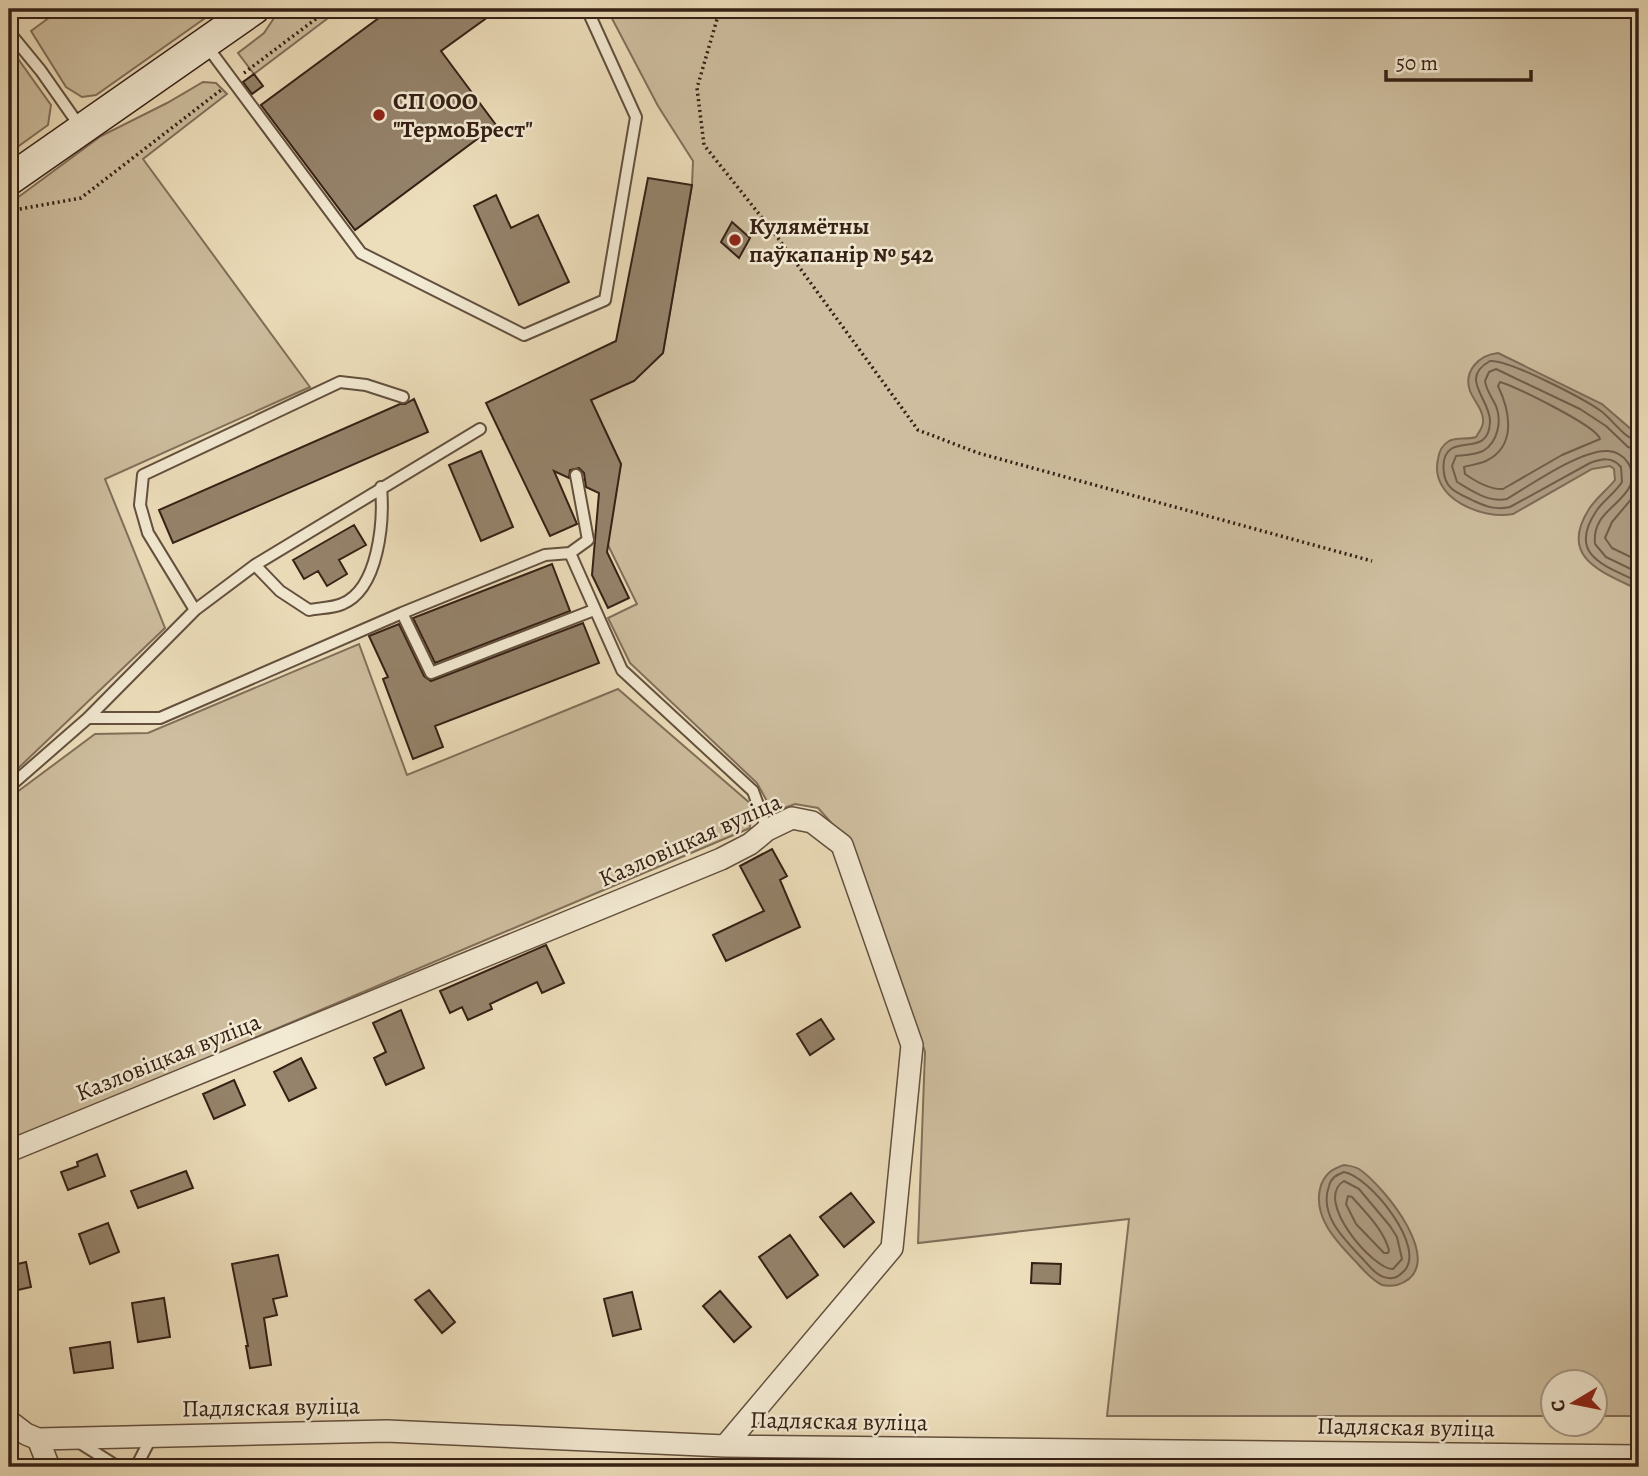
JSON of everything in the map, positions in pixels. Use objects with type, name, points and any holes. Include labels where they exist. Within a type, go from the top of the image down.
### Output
[{"type":"main road","points":[[9,180],[254,9]]},
{"type":"street","name":"Казловіцкая вуліца","points":[[9,1151],[721,859],[750,844],[767,830],[792,818],[812,822],[842,845],[912,1045],[892,1248],[726,1446]]},
{"type":"street","points":[[9,1421],[38,1439],[49,1467]]},
{"type":"street","name":"Падляская вуліца","points":[[38,1439],[387,1431],[726,1446],[1639,1456]]},
{"type":"lane","points":[[9,14],[16,9]]},
{"type":"lane","points":[[205,43],[361,253],[524,335],[604,300],[636,117],[587,9]]},
{"type":"lane","points":[[9,32],[41,71],[82,130]]},
{"type":"lane","points":[[195,610],[148,533],[140,505],[143,475],[340,382],[366,385],[403,397]]},
{"type":"lane","points":[[9,787],[88,718],[195,610],[255,565],[480,429]]},
{"type":"lane","points":[[88,718],[159,718],[401,613],[545,555],[570,553],[588,540],[576,475]]},
{"type":"lane","points":[[255,565],[279,591],[309,610],[343,604],[366,584],[376,556],[383,511],[381,487]]},
{"type":"lane","points":[[570,553],[622,670],[753,791],[767,830]]},
{"type":"lane","points":[[401,613],[431,673],[594,610]]},
{"type":"lane","points":[[136,1467],[152,1436]]},
{"type":"lane","points":[[73,1438],[118,1467]]},
{"type":"path","points":[[9,211],[81,198],[329,9]]},
{"type":"path","points":[[720,9],[697,88],[704,145],[775,234],[918,430],[978,453],[1372,561]]},
{"type":"shaded area","points":[[61,9],[218,9],[96,95],[82,97],[66,87],[31,31]]},
{"type":"shaded area","points":[[280,9],[340,9],[254,74],[238,53],[264,33]]},
{"type":"shaded area","points":[[607,9],[1639,9],[1639,1416],[1610,1416],[1610,1368],[1540,1368],[1540,1416],[1107,1416],[1129,1219],[918,1243],[925,1052],[853,847],[818,808],[795,804],[773,812],[757,783],[630,663],[608,618],[637,604],[607,543],[621,464],[504,439],[634,381],[663,352],[692,185],[693,161],[658,106]]},
{"type":"shaded area","points":[[16,56],[51,105],[48,125],[9,153],[9,60]]},
{"type":"shaded area","points":[[203,82],[216,83],[227,94],[143,159],[310,387],[105,479],[165,628],[9,777],[9,204],[101,136]]},
{"type":"shaded area","points":[[359,644],[407,775],[618,689],[751,804],[750,828],[9,1142],[9,798],[95,734],[148,733]]},
{"type":"water","points":[[1498,353],[1602,404],[1639,436],[1639,590],[1599,569],[1588,561],[1581,551],[1581,526],[1589,509],[1615,480],[1614,469],[1610,466],[1592,469],[1513,514],[1501,515],[1473,510],[1450,495],[1442,485],[1437,473],[1440,451],[1452,440],[1476,437],[1483,424],[1482,414],[1468,384],[1471,371],[1474,365],[1485,357]]},
{"type":"water","points":[[1344,1165],[1357,1168],[1370,1178],[1383,1191],[1408,1227],[1418,1262],[1412,1276],[1397,1285],[1382,1285],[1368,1275],[1342,1247],[1323,1218],[1319,1197],[1321,1185],[1330,1172]]},
{"type":"building","name":"СП ООО \"ТермоБрест\"","points":[[391,9],[499,9],[441,51],[496,125],[355,230],[261,105]]},
{"type":"building","points":[[254,74],[263,86],[252,94],[243,82]]},
{"type":"building","points":[[648,178],[692,185],[663,353],[634,381],[591,400],[621,464],[607,552],[629,598],[608,608],[592,575],[599,493],[586,487],[584,473],[579,468],[570,470],[569,478],[554,471],[577,524],[550,536],[486,403],[616,341]]},
{"type":"building","points":[[496,195],[511,228],[538,215],[569,282],[519,305],[474,206]]},
{"type":"building","name":"Кулямётны паўкапанір № 542","points":[[732,222],[750,238],[739,258],[721,242]]},
{"type":"building","points":[[414,399],[428,432],[173,543],[159,510]]},
{"type":"building","points":[[481,451],[513,527],[481,541],[449,465]]},
{"type":"building","points":[[354,525],[366,545],[339,560],[347,574],[327,586],[318,571],[304,579],[293,560]]},
{"type":"building","points":[[552,564],[570,611],[435,663],[413,618]]},
{"type":"building","points":[[583,623],[599,663],[435,726],[443,747],[413,759],[383,679],[388,677],[369,636],[399,624],[424,676],[431,681]]},
{"type":"building","points":[[772,849],[787,876],[780,880],[800,927],[726,961],[713,935],[764,911],[740,866]]},
{"type":"building","points":[[546,945],[564,983],[542,993],[537,982],[490,1004],[492,1009],[468,1020],[462,1007],[450,1013],[440,991]]},
{"type":"building","points":[[401,1010],[424,1068],[386,1085],[374,1058],[386,1052],[373,1023]]},
{"type":"building","points":[[821,1019],[834,1039],[810,1055],[797,1034]]},
{"type":"building","points":[[301,1058],[316,1088],[289,1101],[274,1072]]},
{"type":"building","points":[[234,1080],[245,1105],[214,1119],[203,1094]]},
{"type":"building","points":[[97,1154],[105,1176],[68,1190],[61,1172],[78,1166],[77,1162]]},
{"type":"building","points":[[186,1171],[193,1188],[138,1208],[131,1191]]},
{"type":"building","points":[[851,1193],[874,1222],[844,1247],[820,1217]]},
{"type":"building","points":[[108,1223],[119,1252],[90,1264],[79,1234]]},
{"type":"building","points":[[790,1235],[818,1275],[787,1298],[759,1257]]},
{"type":"building","points":[[278,1255],[287,1296],[273,1299],[277,1315],[264,1318],[271,1365],[250,1368],[232,1264]]},
{"type":"building","points":[[26,1262],[31,1287],[9,1292],[9,1266]]},
{"type":"building","points":[[1032,1263],[1061,1264],[1060,1284],[1031,1283]]},
{"type":"building","points":[[429,1290],[455,1322],[442,1333],[415,1300]]},
{"type":"building","points":[[720,1291],[751,1327],[734,1342],[703,1306]]},
{"type":"building","points":[[632,1292],[641,1329],[613,1336],[604,1299]]},
{"type":"building","points":[[164,1298],[170,1337],[138,1342],[132,1303]]},
{"type":"building","points":[[110,1342],[113,1368],[74,1373],[70,1348]]},
{"type":"place","name":"СП ООО \"ТермоБрест\"","points":[[379,115]]},
{"type":"place","name":"Кулямётны паўкапанір № 542","points":[[735,240]]}]
